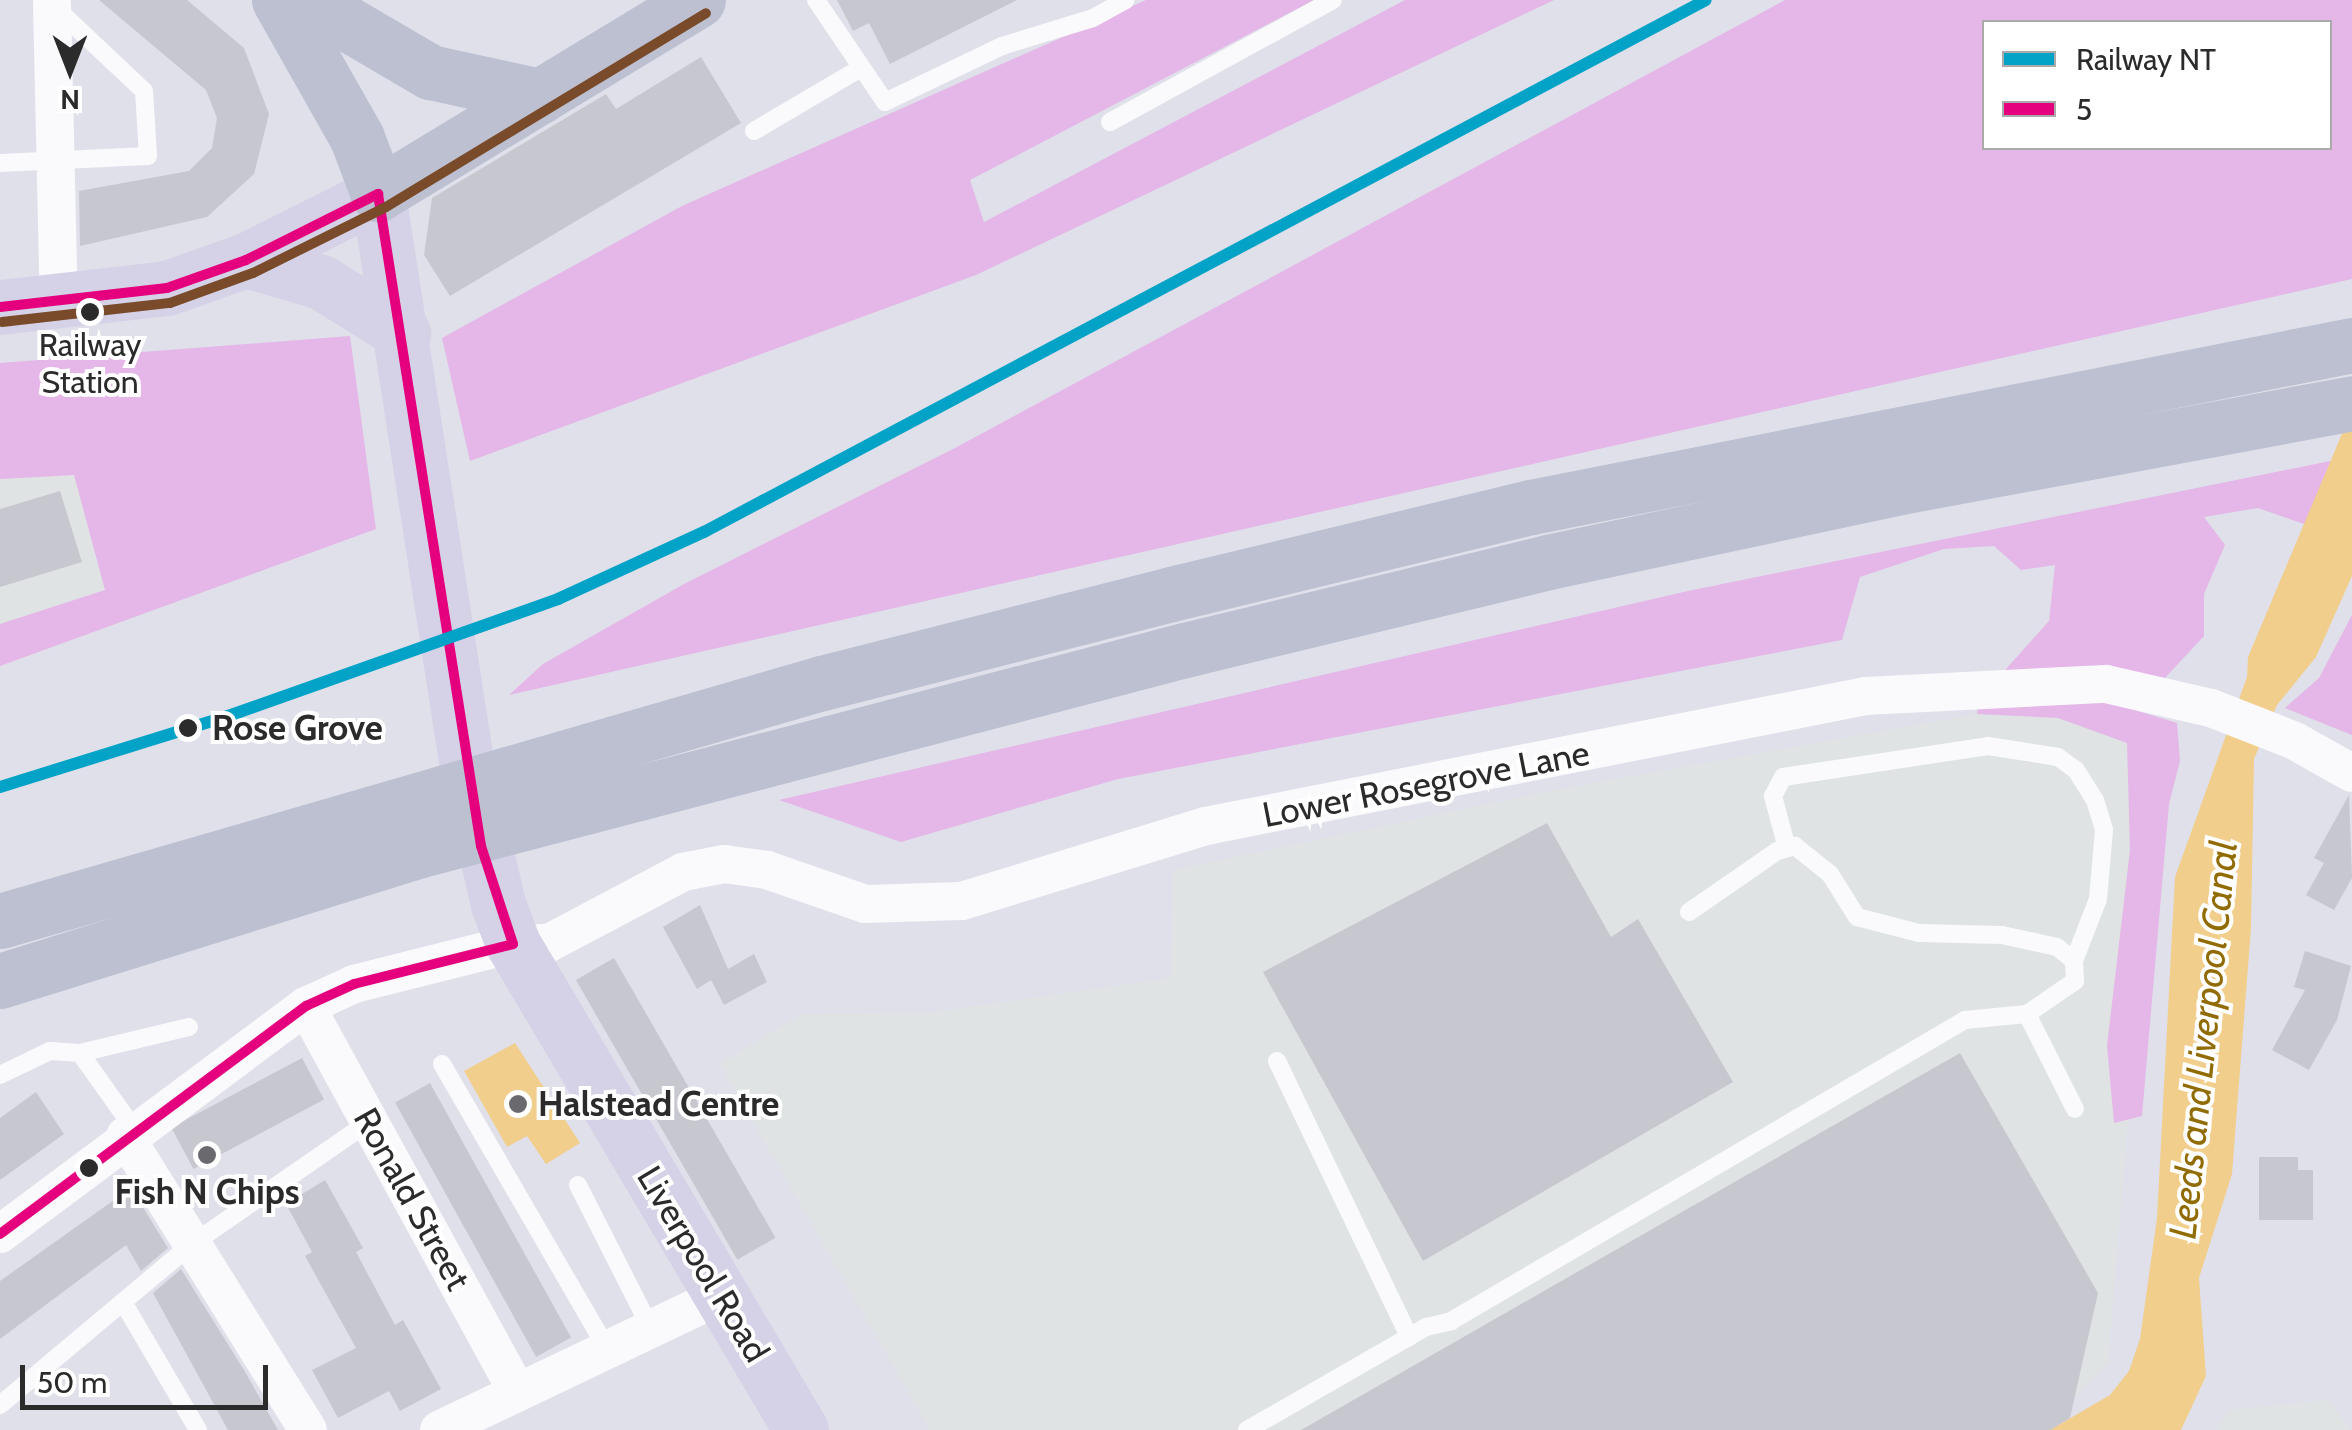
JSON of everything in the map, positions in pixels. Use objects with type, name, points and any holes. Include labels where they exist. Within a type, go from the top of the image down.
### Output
[{"type":"highway","points":[[279,0],[357,138],[378,194],[540,96],[640,24],[698,0]]},
{"type":"highway","points":[[307,0],[430,72],[540,96]]},
{"type":"highway","points":[[0,921],[822,683],[1171,594],[1532,507],[2352,345]]},
{"type":"highway","points":[[0,980],[417,851],[1204,646],[1548,562],[2352,403]]},
{"type":"main road","points":[[0,307],[59,304],[167,288],[246,260],[378,194]]},
{"type":"main road","name":"Liverpool Road","points":[[378,194],[404,340],[468,774],[506,924],[800,1430]]},
{"type":"main road","points":[[246,260],[321,282],[404,340]]},
{"type":"street","points":[[50,2],[59,304]]},
{"type":"street","name":"Lower Rosegrove Lane","points":[[0,1234],[129,1133],[306,1006],[506,924],[549,943],[683,872],[724,864],[767,870],[865,904],[962,901],[1206,826],[1318,801],[1504,771],[1866,696],[2106,684],[2211,708],[2295,740],[2352,773]]},
{"type":"street","name":"Ronald Street","points":[[306,1006],[517,1392]]},
{"type":"street","points":[[129,1133],[192,1244],[308,1430]]},
{"type":"street","points":[[438,1430],[722,1295]]},
{"type":"lane","points":[[816,0],[884,102],[1002,46],[1093,18],[1126,0]]},
{"type":"lane","points":[[1110,122],[1333,0]]},
{"type":"lane","points":[[0,163],[148,156],[144,91],[50,2]]},
{"type":"lane","points":[[754,131],[861,68]]},
{"type":"lane","points":[[1247,1430],[1409,1338],[1450,1322],[1965,1020],[2027,1014],[2075,981],[2074,961],[2098,899],[2104,830],[2095,800],[2076,770],[2058,756],[1988,746],[1783,777],[1774,796],[1787,848]]},
{"type":"lane","points":[[1689,912],[1787,848]]},
{"type":"lane","points":[[1787,848],[1812,857],[1857,917],[1919,933],[2031,939],[2058,947],[2074,961]]},
{"type":"lane","points":[[2027,1014],[2075,1109]]},
{"type":"lane","points":[[0,1074],[50,1050],[80,1053],[190,1028]]},
{"type":"lane","points":[[80,1053],[129,1133]]},
{"type":"lane","points":[[1277,1061],[1409,1338]]},
{"type":"lane","points":[[442,1064],[608,1350]]},
{"type":"lane","points":[[0,1405],[192,1244],[370,1122]]},
{"type":"lane","points":[[578,1186],[651,1328]]},
{"type":"lane","points":[[123,1302],[198,1430]]},
{"type":"shaded area","points":[[1146,0],[1314,0],[970,180],[984,222],[1405,0],[1554,0],[976,275],[470,461],[442,338],[682,206]]},
{"type":"shaded area","points":[[1785,0],[2352,0],[2352,279],[509,695],[543,664],[684,584],[955,448]]},
{"type":"shaded area","points":[[350,336],[376,529],[0,666],[0,624],[105,590],[74,475],[0,479],[0,363]]},
{"type":"shaded area","points":[[2335,460],[2307,525],[2258,508],[2204,517],[2225,545],[2204,594],[2204,636],[2163,680],[2005,670],[2049,621],[2055,565],[2021,570],[1994,546],[1944,549],[1860,577],[1842,640],[1118,779],[901,842],[779,800],[1688,591]]},
{"type":"shaded area","points":[[74,475],[106,591],[0,624],[0,479]]},
{"type":"shaded area","points":[[2352,615],[2352,735],[2285,708],[2319,678]]},
{"type":"shaded area","points":[[1979,699],[2105,701],[2177,723],[2180,761],[2169,804],[2142,1116],[2114,1123],[2107,1046],[2130,850],[2127,743],[2058,718],[1977,714]]},
{"type":"shaded area","points":[[1977,714],[2058,718],[2158,754],[2108,1364],[2042,1430],[930,1430],[720,1064],[802,1014],[927,1013],[1171,978],[1173,870],[1560,789]]},
{"type":"shaded area","points":[[2328,1400],[2351,1430],[2217,1430],[2229,1410]]},
{"type":"water","name":"Leeds and Liverpool Canal","points":[[2352,410],[2352,576],[2316,657],[2277,705],[2254,759],[2251,928],[2232,1174],[2199,1278],[2206,1376],[2181,1430],[2050,1430],[2110,1395],[2129,1371],[2140,1339],[2157,1218],[2175,877],[2247,677],[2248,657]]},
{"type":"water","name":"Halstead Centre","points":[[515,1043],[580,1143],[546,1164],[527,1136],[507,1147],[464,1071]]},
{"type":"building","points":[[99,0],[187,0],[244,48],[269,114],[254,174],[207,217],[80,246],[79,191],[189,171],[212,148],[217,118],[206,90]]},
{"type":"building","points":[[837,0],[1017,0],[890,64],[869,23],[853,31]]},
{"type":"building","points":[[701,57],[741,123],[450,296],[424,255],[432,198],[606,94],[616,109]]},
{"type":"building","points":[[60,491],[82,562],[0,587],[0,509]]},
{"type":"building","points":[[2349,795],[2352,878],[2334,910],[2306,895],[2324,863],[2314,858]]},
{"type":"building","points":[[1547,823],[1611,937],[1638,919],[1733,1082],[1423,1261],[1263,972]]},
{"type":"building","points":[[700,905],[728,969],[754,954],[767,982],[724,1005],[711,980],[697,989],[663,927]]},
{"type":"building","points":[[2305,951],[2351,966],[2337,1020],[2309,1070],[2272,1050],[2305,990],[2294,987]]},
{"type":"building","points":[[614,958],[776,1238],[737,1260],[576,980]]},
{"type":"building","points":[[1960,1053],[2098,1293],[2070,1418],[2050,1430],[1301,1430]]},
{"type":"building","points":[[302,1058],[324,1099],[193,1169],[171,1127]]},
{"type":"building","points":[[430,1083],[571,1338],[536,1357],[395,1102]]},
{"type":"building","points":[[36,1092],[64,1134],[0,1180],[0,1118]]},
{"type":"building","points":[[2259,1157],[2298,1157],[2298,1170],[2313,1170],[2313,1220],[2259,1220]]},
{"type":"building","points":[[325,1180],[363,1248],[356,1252],[395,1325],[403,1320],[441,1389],[400,1411],[389,1391],[338,1418],[312,1370],[356,1348],[305,1256],[312,1252],[286,1204]]},
{"type":"building","points":[[131,1188],[168,1248],[141,1271],[126,1245],[0,1339],[0,1281]]},
{"type":"building","points":[[181,1269],[278,1430],[228,1430],[153,1293]]},
{"type":"rail line","name":"NT","points":[[0,787],[228,716],[558,599],[704,532],[1706,0]]},
{"type":"transit line","points":[[2,322],[170,303],[253,273],[386,207],[706,13]]},
{"type":"transit line","name":"5","points":[[378,194],[481,846],[513,944]]},
{"type":"transit line","name":"5","points":[[0,307],[167,288],[246,260],[378,194]]},
{"type":"transit line","name":"5","points":[[0,1234],[306,1006],[354,984],[513,944]]},
{"type":"place","name":"Railway Station","points":[[90,312]]},
{"type":"place","name":"Rose Grove","points":[[188,728]]},
{"type":"place","name":"Halstead Centre","points":[[518,1104]]},
{"type":"place","name":"Fish N Chips","points":[[207,1155]]}]
